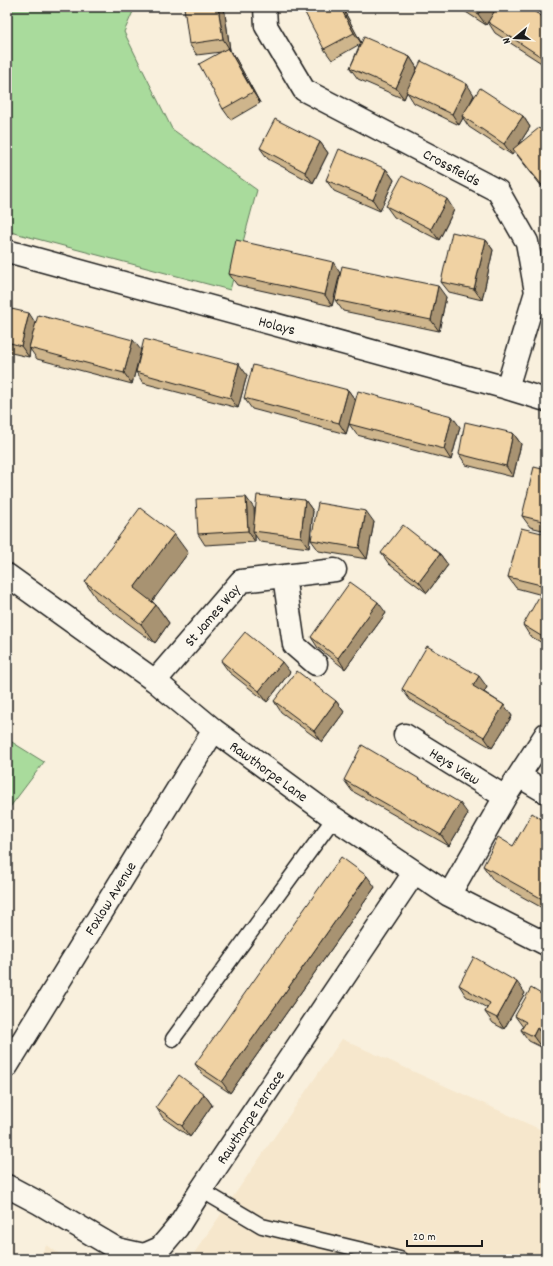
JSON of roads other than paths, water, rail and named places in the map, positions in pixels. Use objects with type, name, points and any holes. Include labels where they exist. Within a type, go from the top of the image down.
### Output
[{"type":"street","name":"Crossfields","points":[[265,7],[266,26],[304,90],[498,191],[527,242],[536,292],[507,388]]},
{"type":"street","name":"Holays","points":[[7,251],[546,400]]},
{"type":"street","name":"St James Way","points":[[155,681],[241,581],[335,570]]},
{"type":"street","name":"Rawthorpe Lane","points":[[7,575],[155,681],[214,730],[334,818],[414,873],[449,895],[546,944]]},
{"type":"street","points":[[284,576],[294,645],[316,664]]},
{"type":"street","name":"Foxlow Avenue","points":[[7,1066],[214,730]]},
{"type":"street","points":[[449,895],[505,797],[546,734]]},
{"type":"street","name":"Heys View","points":[[404,735],[505,797]]},
{"type":"street","points":[[519,776],[546,792]]},
{"type":"street","name":"Rawthorpe Terrace","points":[[7,1186],[40,1203],[117,1249],[144,1254],[160,1248],[177,1228],[414,873]]},
{"type":"lane","points":[[173,1039],[334,818]]},
{"type":"lane","points":[[201,1190],[262,1226],[400,1259]]}]
